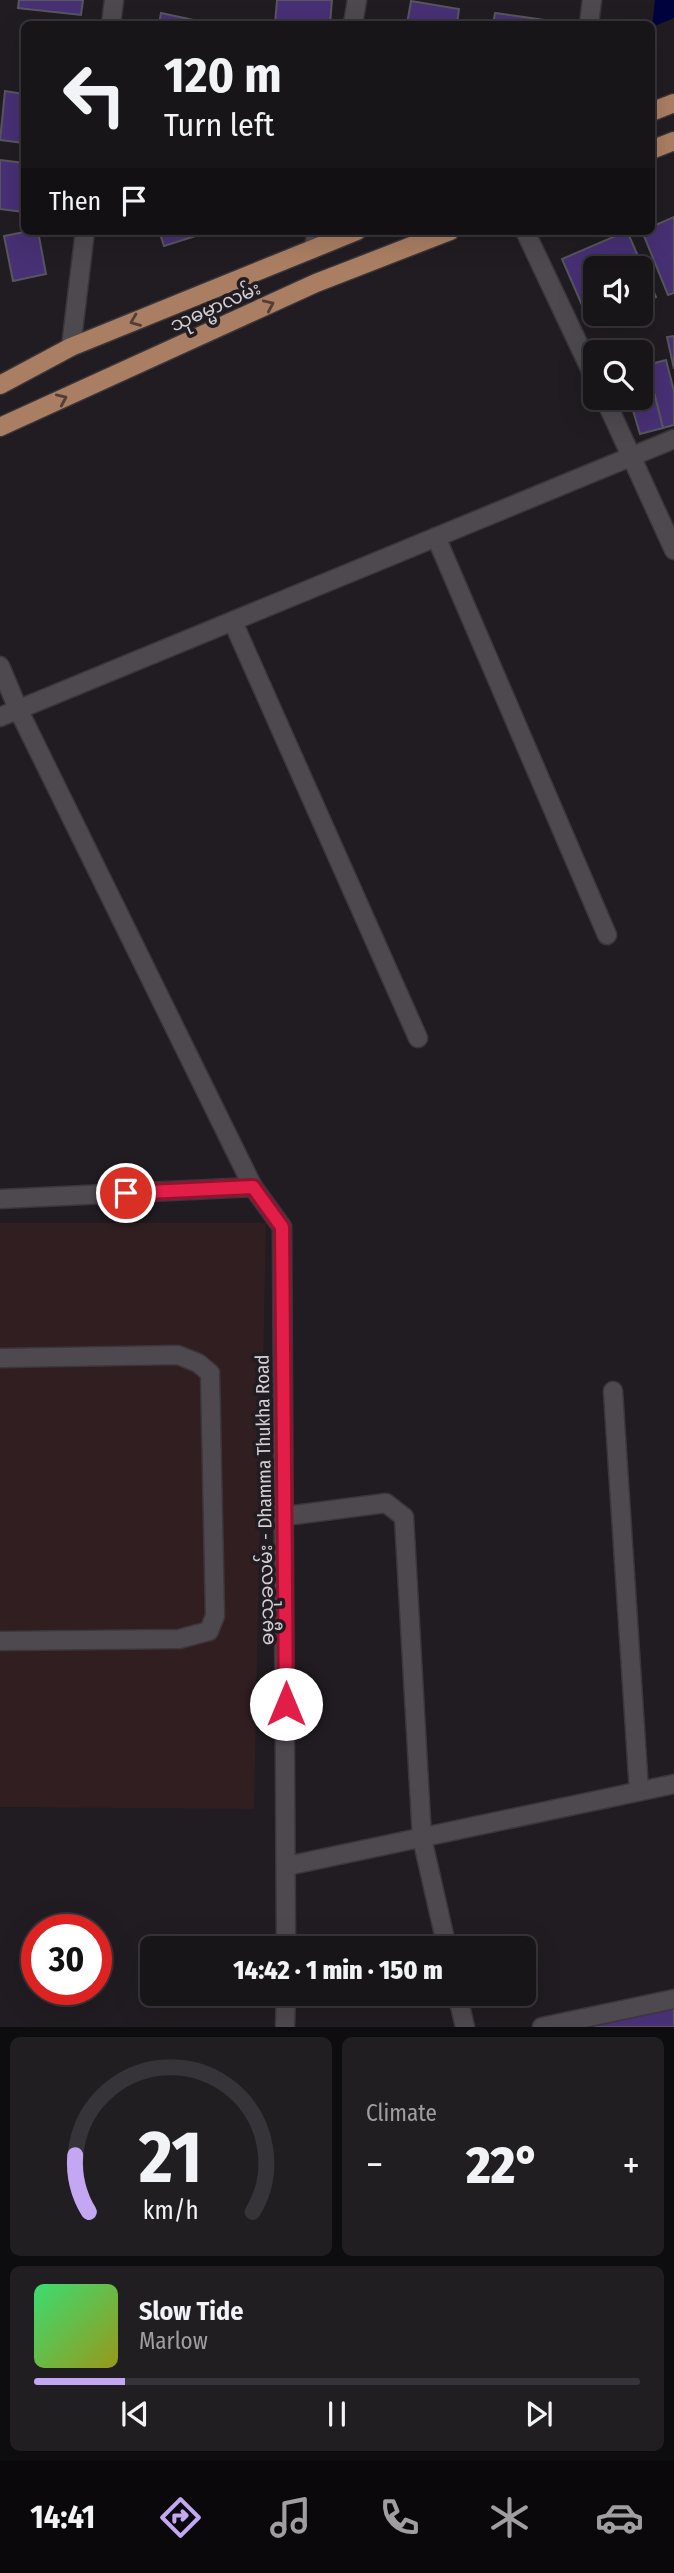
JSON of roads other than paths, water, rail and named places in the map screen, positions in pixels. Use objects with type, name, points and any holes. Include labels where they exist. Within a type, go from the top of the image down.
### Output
[{"type":"main road","points":[[655,110],[674,103]]},
{"type":"main road","points":[[655,148],[674,141]]},
{"type":"main road","name":"သုဓမ္မာလမ်း","points":[[0,385],[71,348],[347,235]]},
{"type":"main road","name":"သုဓမ္မာလမ်း","points":[[0,427],[316,283],[440,235]]},
{"type":"street","points":[[111,21],[114,0]]},
{"type":"street","points":[[354,21],[357,0]]},
{"type":"street","points":[[589,21],[592,0]]},
{"type":"street","points":[[71,348],[85,235]]},
{"type":"street","points":[[313,249],[317,235]]},
{"type":"street","points":[[527,235],[583,354]]},
{"type":"street","points":[[610,410],[674,550]]},
{"type":"street","points":[[0,717],[674,439]]},
{"type":"street","points":[[436,537],[607,935]]},
{"type":"street","points":[[233,622],[418,1038]]},
{"type":"street","name":"ဓမ္မသုခလမ်း - Dhamma Thukha Road","points":[[0,666],[18,709],[253,1187],[282,1227],[286,1936]]},
{"type":"street","points":[[0,1199],[253,1187]]},
{"type":"street","points":[[0,1358],[178,1355],[198,1363],[210,1373],[215,1616],[209,1631],[179,1639],[0,1640]]},
{"type":"street","points":[[613,1391],[639,1791]]},
{"type":"street","points":[[285,1516],[386,1503],[404,1517],[422,1838],[444,1936]]},
{"type":"street","points":[[287,1866],[674,1784]]},
{"type":"street","points":[[542,2027],[674,1999]]},
{"type":"street","points":[[285,2027],[286,2006]]},
{"type":"street","points":[[460,2006],[465,2027]]}]
